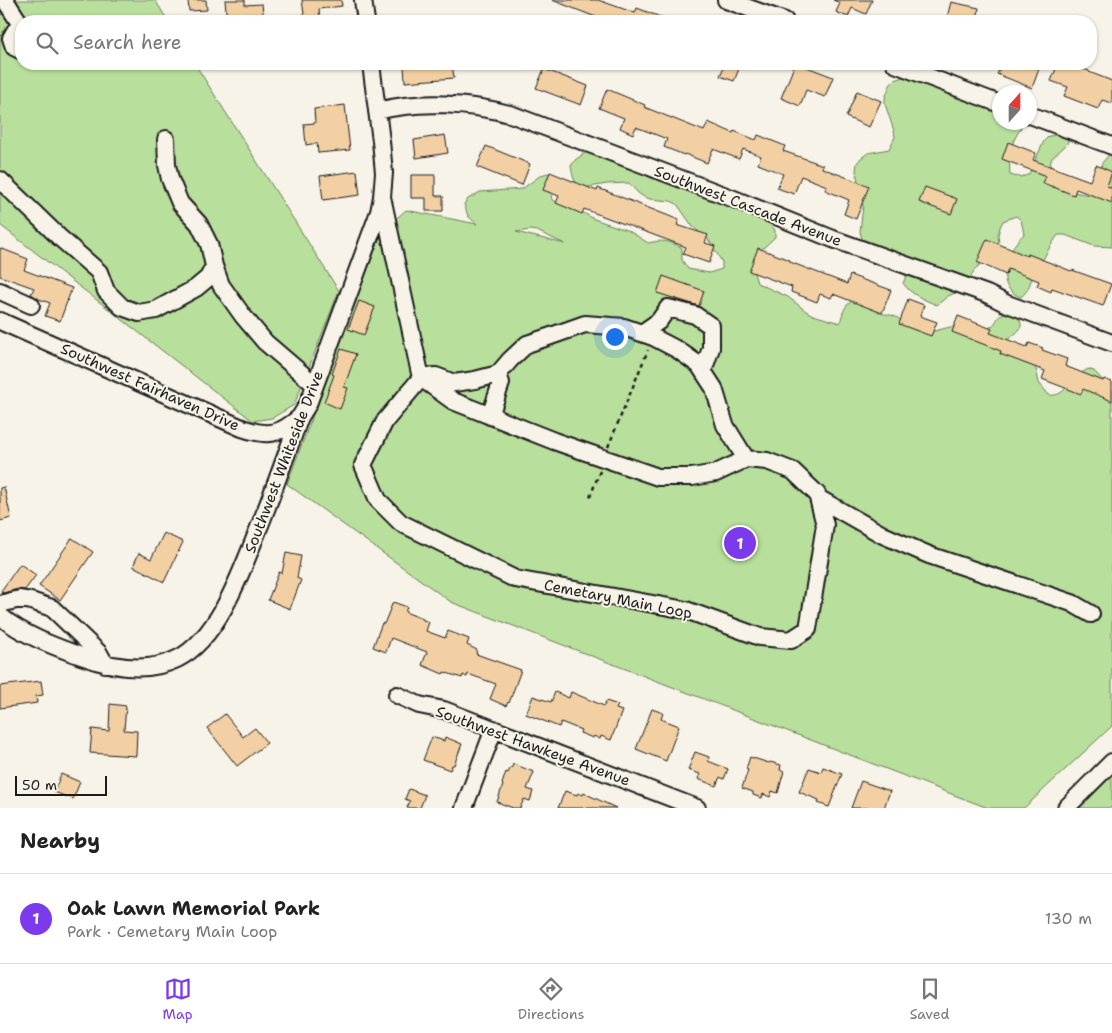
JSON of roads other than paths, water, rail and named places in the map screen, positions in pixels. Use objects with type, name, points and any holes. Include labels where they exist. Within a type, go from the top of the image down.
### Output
[{"type":"street","points":[[5,0],[15,16]]},
{"type":"street","points":[[363,0],[365,15]]},
{"type":"street","points":[[733,1],[769,15]]},
{"type":"street","points":[[15,32],[11,38],[15,48]]},
{"type":"street","name":"Southwest Whiteside Drive","points":[[0,616],[30,635],[62,649],[105,664],[131,668],[160,665],[177,659],[186,653],[202,638],[228,601],[267,509],[300,417],[308,404],[379,212],[384,173],[372,70]]},
{"type":"street","points":[[911,70],[992,101]]},
{"type":"street","name":"Southwest Cascade Avenue","points":[[377,111],[402,106],[435,105],[495,110],[513,115],[734,199],[833,239],[987,294],[1005,303],[1112,343]]},
{"type":"street","points":[[1037,117],[1112,146]]},
{"type":"street","points":[[166,140],[167,165],[170,179],[180,203],[200,224],[209,244],[221,285],[243,316],[265,342],[314,384]]},
{"type":"street","points":[[0,180],[59,237],[100,272],[106,291],[122,307],[139,313],[156,310],[196,288],[208,278],[214,266]]},
{"type":"street","points":[[382,197],[421,378],[453,401],[554,441],[658,477],[692,477],[716,473],[746,459],[725,425],[714,388],[699,365],[678,350],[647,335],[624,327],[585,324],[527,344],[498,374],[475,380],[454,383],[436,376],[421,378]]},
{"type":"street","points":[[0,292],[31,305]]},
{"type":"street","points":[[647,335],[668,308],[694,315],[711,326],[712,348],[703,371]]},
{"type":"street","name":"Southwest Fairhaven Drive","points":[[0,321],[254,432],[269,434],[280,431],[300,417]]},
{"type":"street","points":[[490,416],[500,383],[498,374]]},
{"type":"street","name":"Cemetary Main Loop","points":[[421,378],[385,421],[363,465],[378,500],[401,523],[514,579],[686,610],[760,637],[791,640],[808,629],[825,524],[816,494],[793,471],[767,460],[746,459]]},
{"type":"street","points":[[818,498],[883,535],[929,555],[1072,603],[1091,614]]},
{"type":"street","points":[[0,604],[20,599],[52,608],[99,653],[105,664]]},
{"type":"street","name":"Southwest Hawkeye Avenue","points":[[397,695],[419,705],[444,710],[697,808]]},
{"type":"street","points":[[464,808],[494,729]]},
{"type":"street","points":[[1066,808],[1112,762]]},
{"type":"place","name":"Oak Lawn Memorial Park","points":[[740,543]]}]
